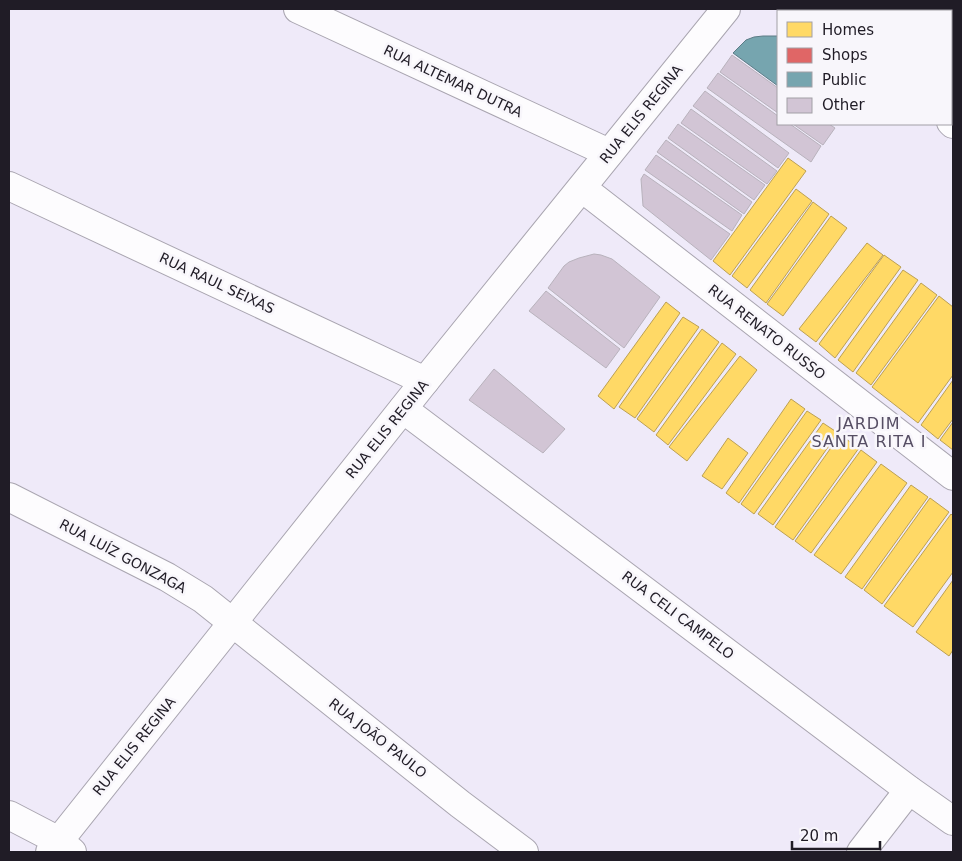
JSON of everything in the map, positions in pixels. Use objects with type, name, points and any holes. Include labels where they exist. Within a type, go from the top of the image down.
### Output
[{"type":"street","name":"RUA ALTEMAR DUTRA","points":[[298,9],[609,153]]},
{"type":"street","name":"RUA ELIS REGINA","points":[[60,849],[233,622],[425,380],[726,9]]},
{"type":"street","name":"RUA RAUL SEIXAS","points":[[9,186],[425,380]]},
{"type":"street","name":"RUA RENATO RUSSO","points":[[582,188],[953,476]]},
{"type":"street","name":"RUA CELI CAMPELO","points":[[403,408],[909,790],[953,821]]},
{"type":"street","name":"RUA LUÍZ GONZAGA","points":[[9,497],[167,577],[203,599],[233,622]]},
{"type":"street","name":"RUA JOÃO PAULO","points":[[233,622],[453,798],[524,852]]},
{"type":"street","points":[[861,852],[909,790]]},
{"type":"street","points":[[9,815],[60,849]]},
{"type":"building: Homes","points":[[788,158],[806,171],[730,275],[713,261]]},
{"type":"building: Homes","points":[[796,189],[812,201],[747,288],[732,276]]},
{"type":"building: Homes","points":[[813,202],[829,214],[766,303],[750,290]]},
{"type":"building: Homes","points":[[831,216],[847,228],[783,316],[767,304]]},
{"type":"building: Homes","points":[[867,243],[883,255],[816,342],[799,329]]},
{"type":"building: Homes","points":[[884,255],[901,267],[835,358],[819,344]]},
{"type":"building: Homes","points":[[903,270],[918,280],[853,372],[838,360]]},
{"type":"building: Homes","points":[[921,283],[937,295],[871,385],[856,373]]},
{"type":"building: Homes","points":[[939,296],[953,307],[953,375],[918,423],[872,387]]},
{"type":"building: Homes","points":[[666,302],[680,313],[614,409],[598,396]]},
{"type":"building: Homes","points":[[683,317],[699,327],[635,418],[619,407]]},
{"type":"building: Homes","points":[[702,329],[719,342],[654,432],[637,419]]},
{"type":"building: Homes","points":[[722,343],[736,354],[668,445],[656,435]]},
{"type":"building: Homes","points":[[740,356],[757,370],[687,461],[669,447]]},
{"type":"building: Homes","points":[[953,380],[953,419],[938,439],[921,425]]},
{"type":"building: Homes","points":[[791,399],[805,409],[739,503],[726,493]]},
{"type":"building: Homes","points":[[807,411],[821,420],[754,514],[741,504]]},
{"type":"building: Homes","points":[[953,422],[953,450],[940,440]]},
{"type":"building: Homes","points":[[823,423],[838,433],[773,525],[758,514]]},
{"type":"building: Homes","points":[[840,435],[859,448],[793,540],[775,527]]},
{"type":"building: Homes","points":[[728,438],[748,453],[722,489],[702,476]]},
{"type":"building: Homes","points":[[861,450],[877,462],[811,553],[795,541]]},
{"type":"building: Homes","points":[[881,464],[907,483],[841,574],[814,555]]},
{"type":"building: Homes","points":[[911,485],[928,497],[862,589],[845,577]]},
{"type":"building: Homes","points":[[930,498],[949,512],[882,604],[864,590]]},
{"type":"building: Homes","points":[[951,514],[953,516],[953,572],[913,627],[884,606]]},
{"type":"building: Homes","points":[[953,580],[953,650],[949,656],[916,632]]},
{"type":"building: Shops","points":[[842,9],[887,9],[886,10]]},
{"type":"building: Public","points":[[777,36],[777,85],[733,53],[746,40],[754,37]]},
{"type":"building: Other","points":[[732,55],[777,87],[777,112],[720,72]]},
{"type":"building: Other","points":[[718,73],[777,115],[777,125],[791,125],[821,146],[811,162],[707,88]]},
{"type":"building: Other","points":[[705,91],[789,153],[778,168],[693,106]]},
{"type":"building: Other","points":[[691,109],[777,171],[767,184],[681,123]]},
{"type":"building: Other","points":[[678,124],[765,185],[754,200],[668,138]]},
{"type":"building: Other","points":[[794,125],[830,125],[835,128],[823,145]]},
{"type":"building: Other","points":[[666,140],[752,202],[744,214],[657,152]]},
{"type":"building: Other","points":[[656,155],[742,215],[732,231],[645,170]]},
{"type":"building: Other","points":[[644,174],[730,234],[711,260],[643,206],[641,179]]},
{"type":"building: Other","points":[[594,254],[612,259],[660,297],[624,348],[548,288],[569,262]]},
{"type":"building: Other","points":[[546,291],[620,349],[606,368],[529,311]]},
{"type":"building: Other","points":[[494,369],[565,429],[543,453],[469,400]]},
{"type":"district","name":"JARDIM SANTA RITA I","points":[[869,432]]}]
